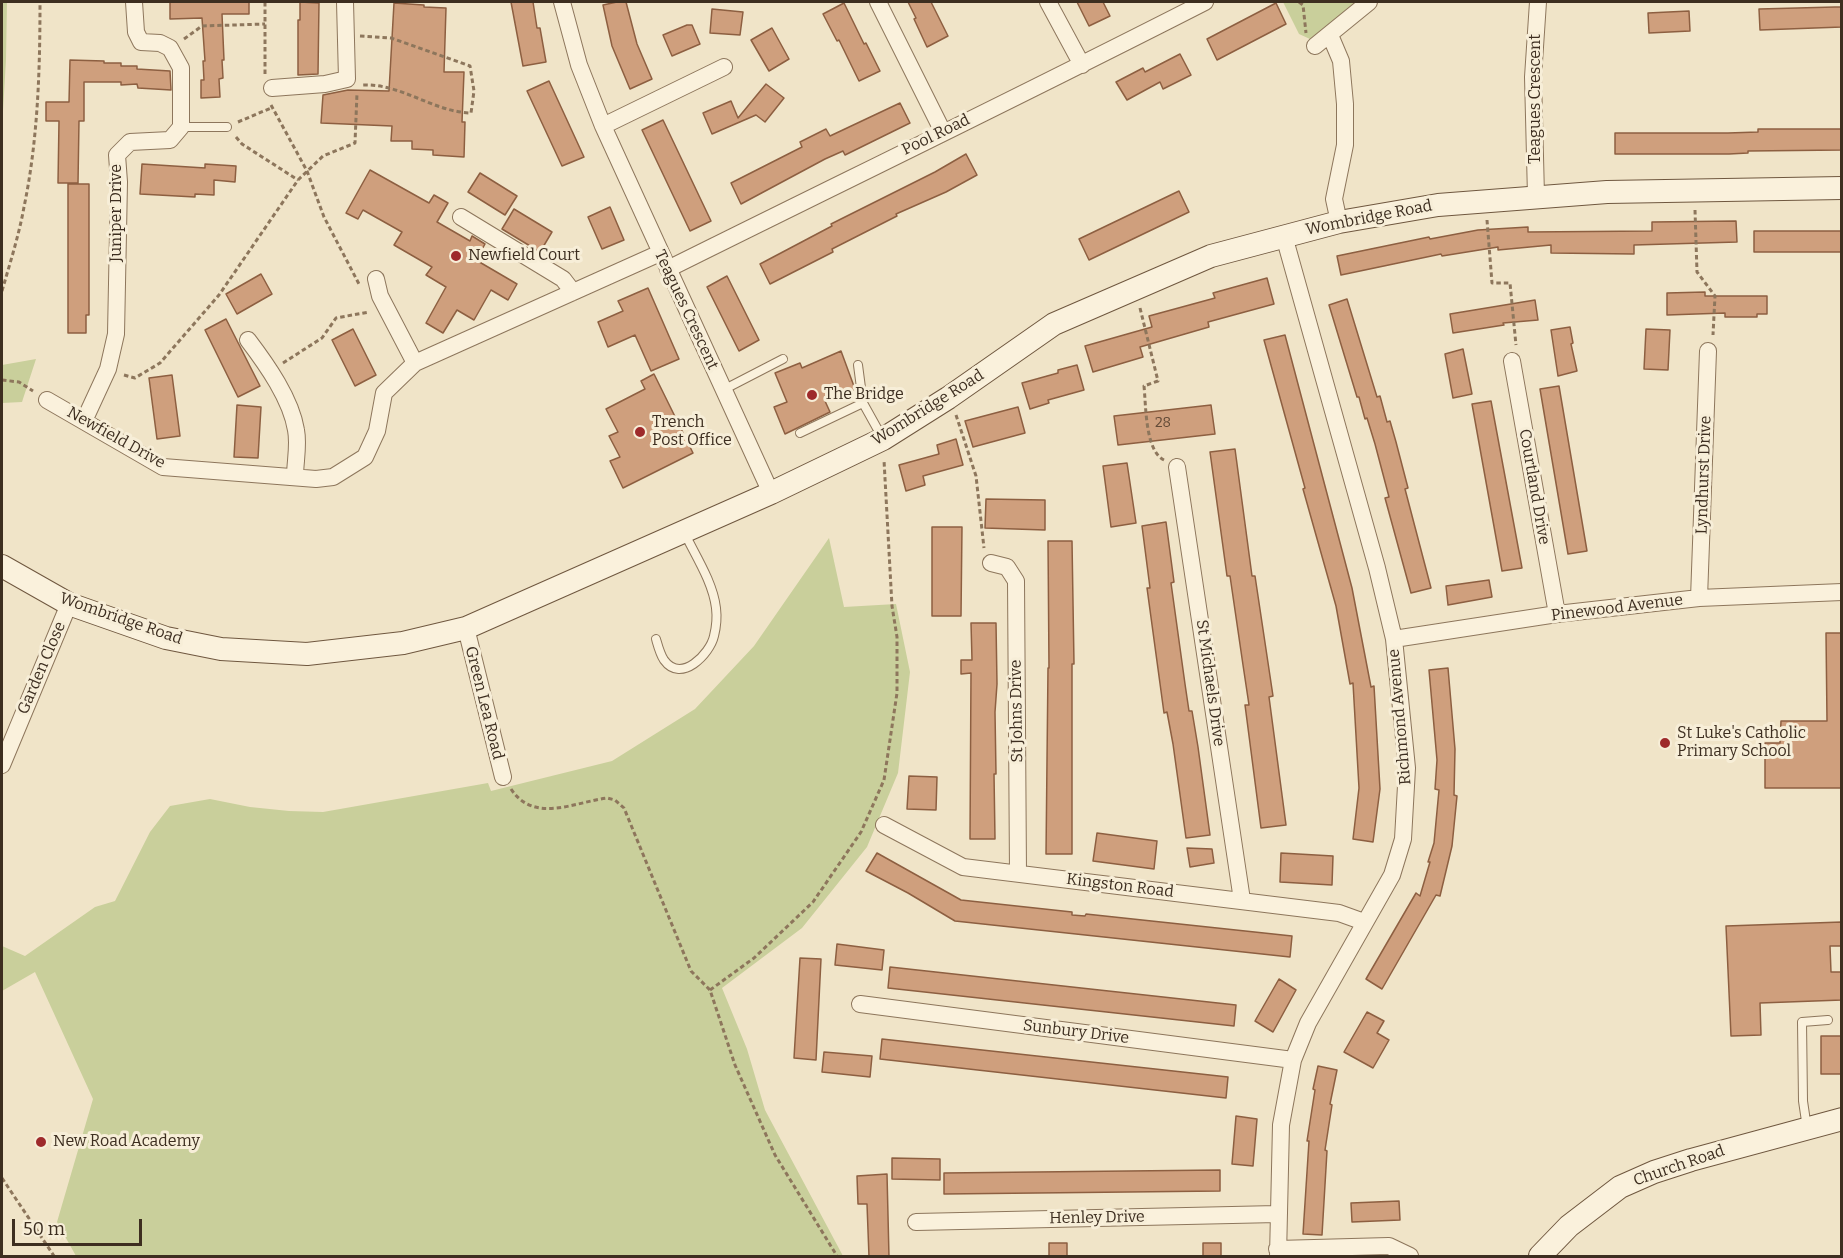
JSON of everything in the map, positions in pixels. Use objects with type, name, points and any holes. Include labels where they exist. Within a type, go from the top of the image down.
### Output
[{"type":"street","points":[[134,2],[136,32],[141,42],[160,43],[170,48],[181,68],[181,127]]},
{"type":"street","points":[[272,88],[325,84],[347,79],[345,2]]},
{"type":"street","name":"Teagues Crescent","points":[[562,2],[579,65],[603,126],[771,493]]},
{"type":"street","points":[[878,2],[943,132]]},
{"type":"street","points":[[1048,2],[1082,65]]},
{"type":"street","name":"Pool Road","points":[[668,269],[1205,2]]},
{"type":"street","points":[[1315,46],[1369,2]]},
{"type":"street","name":"Teagues Crescent","points":[[1536,196],[1533,77],[1538,2]]},
{"type":"street","points":[[1330,35],[1341,61],[1345,104],[1345,145],[1334,199],[1339,222]]},
{"type":"street","points":[[603,126],[724,67]]},
{"type":"street","name":"Juniper Drive","points":[[84,421],[108,369],[116,334],[119,182],[117,155],[130,142],[170,140],[181,127]]},
{"type":"street","name":"Wombridge Road","points":[[2,566],[69,604],[166,638],[221,649],[307,654],[403,643],[466,628],[771,493],[880,441],[948,398],[1053,324],[1211,256],[1339,222],[1438,205],[1607,192],[1842,188]]},
{"type":"street","points":[[461,217],[563,279],[564,299]]},
{"type":"street","name":"Richmond Avenue","points":[[1278,1253],[1277,1214],[1281,1125],[1293,1060],[1308,1023],[1392,875],[1403,839],[1407,768],[1394,639],[1377,568],[1284,236]]},
{"type":"street","name":"Newfield Drive","points":[[47,400],[163,467],[295,477],[333,477],[365,457],[377,431],[384,393],[415,363],[564,299],[660,253]]},
{"type":"street","points":[[376,279],[380,296],[415,363]]},
{"type":"street","points":[[248,340],[270,371],[287,404],[296,430],[295,477]]},
{"type":"street","name":"Lyndhurst Drive","points":[[1699,598],[1708,351]]},
{"type":"street","name":"Courtland Drive","points":[[1512,361],[1557,614]]},
{"type":"street","name":"St Michaels Drive","points":[[1177,467],[1242,900]]},
{"type":"street","name":"St Johns Drive","points":[[991,563],[1007,567],[1016,581],[1018,873]]},
{"type":"street","name":"Pinewood Avenue","points":[[1394,639],[1557,614],[1699,598],[1842,592]]},
{"type":"street","name":"Garden Close","points":[[2,765],[69,604]]},
{"type":"street","name":"Green Lea Road","points":[[466,628],[503,777]]},
{"type":"street","name":"Kingston Road","points":[[884,825],[963,867],[1339,913],[1364,922]]},
{"type":"street","name":"Sunbury Drive","points":[[860,1004],[1293,1060]]},
{"type":"street","name":"Church Road","points":[[1540,1257],[1569,1226],[1620,1187],[1654,1172],[1691,1160],[1842,1119]]},
{"type":"street","name":"Henley Drive","points":[[916,1222],[1277,1214]]},
{"type":"street","points":[[1278,1253],[1389,1246],[1410,1257]]},
{"type":"lane","points":[[181,127],[227,127]]},
{"type":"lane","points":[[723,390],[783,359]]},
{"type":"lane","points":[[858,365],[863,403],[880,441]]},
{"type":"lane","points":[[800,433],[863,403]]},
{"type":"lane","points":[[656,639],[664,660],[677,669],[692,666],[704,656],[714,636],[716,610],[714,597],[684,531]]},
{"type":"lane","points":[[1807,1128],[1803,1101],[1802,1022],[1828,1020]]},
{"type":"path","points":[[2,291],[24,207],[31,166],[40,60],[40,2]]},
{"type":"path","points":[[265,2],[265,81],[272,88],[271,108],[308,171],[324,218],[363,290]]},
{"type":"path","points":[[1299,2],[1303,5],[1307,40],[1315,46]]},
{"type":"path","points":[[170,48],[202,26],[265,24]]},
{"type":"path","points":[[108,369],[135,378],[160,363],[219,295],[298,180],[323,156],[355,143],[358,85],[371,84],[393,88],[453,110],[471,113],[474,91],[470,66],[391,38],[345,35]]},
{"type":"path","points":[[271,108],[227,127],[242,144],[298,180]]},
{"type":"path","points":[[1695,191],[1697,272],[1715,296],[1713,336],[1708,351]]},
{"type":"path","points":[[1486,200],[1492,283],[1510,283],[1516,345],[1512,361]]},
{"type":"path","points":[[1135,289],[1158,381],[1144,386],[1150,442],[1159,458],[1177,467]]},
{"type":"path","points":[[270,371],[322,338],[336,318],[374,311]]},
{"type":"path","points":[[2,380],[19,382],[47,400]]},
{"type":"path","points":[[948,398],[957,416],[976,476],[982,545],[991,563]]},
{"type":"path","points":[[710,990],[754,958],[813,903],[861,832],[884,780],[897,693],[897,637],[892,606],[884,456],[880,441]]},
{"type":"path","points":[[503,777],[513,793],[524,802],[537,808],[552,810],[607,798],[615,800],[624,808],[691,971],[710,990],[735,1065],[775,1155],[837,1257]]},
{"type":"path","points":[[2,1178],[54,1257]]},
{"type":"green space","points":[[2,2],[7,2],[2,128]]},
{"type":"green space","points":[[1283,2],[1357,2],[1320,35],[1310,39],[1299,34]]},
{"type":"green space","points":[[36,359],[22,402],[2,403],[2,365]]},
{"type":"green space","points":[[829,538],[844,607],[896,604],[910,672],[898,773],[867,847],[802,928],[722,988],[747,1049],[765,1110],[843,1256],[76,1256],[57,1222],[93,1099],[35,972],[2,991],[2,946],[25,956],[95,907],[115,901],[150,832],[170,806],[210,799],[250,807],[323,812],[488,783],[491,791],[612,761],[695,709],[754,646]]},
{"type":"building","points":[[170,2],[249,2],[249,14],[222,14],[224,60],[222,60],[223,78],[219,79],[220,97],[201,98],[201,80],[204,80],[203,61],[205,61],[202,18],[170,19]]},
{"type":"building","points":[[300,2],[319,3],[318,74],[298,75]]},
{"type":"building","points":[[511,2],[533,2],[546,62],[523,66]]},
{"type":"building","points":[[626,2],[637,44],[652,79],[630,89],[612,46],[603,5]]},
{"type":"building","points":[[908,2],[931,2],[948,36],[927,47]]},
{"type":"building","points":[[1077,2],[1103,2],[1110,16],[1089,26]]},
{"type":"building","points":[[394,3],[446,8],[444,72],[464,72],[462,122],[465,122],[464,157],[433,155],[433,150],[412,149],[412,141],[391,141],[392,126],[321,123],[323,95],[348,90],[389,91]]},
{"type":"building","points":[[844,3],[880,71],[859,81],[823,14]]},
{"type":"building","points":[[1276,3],[1286,24],[1217,60],[1207,39]]},
{"type":"building","points":[[1842,7],[1842,27],[1760,30],[1759,9]]},
{"type":"building","points":[[712,9],[743,12],[740,35],[710,33]]},
{"type":"building","points":[[1689,11],[1690,31],[1649,33],[1648,13]]},
{"type":"building","points":[[692,25],[700,44],[672,56],[663,35]]},
{"type":"building","points":[[772,28],[789,59],[769,71],[751,40]]},
{"type":"building","points":[[1180,54],[1191,75],[1163,89],[1160,82],[1127,100],[1116,82],[1143,68],[1145,72]]},
{"type":"building","points":[[70,60],[104,61],[104,63],[121,63],[121,66],[137,66],[137,69],[170,71],[171,90],[138,88],[137,84],[121,85],[121,82],[84,82],[84,121],[79,121],[78,183],[58,183],[59,121],[46,121],[46,102],[69,102]]},
{"type":"building","points":[[549,81],[584,157],[562,166],[527,91]]},
{"type":"building","points":[[766,84],[784,98],[765,122],[756,115],[712,134],[703,113],[731,101],[738,118]]},
{"type":"building","points":[[900,103],[910,123],[845,155],[843,151],[825,159],[741,204],[731,183],[802,147],[800,142],[826,129],[830,136]]},
{"type":"building","points":[[663,120],[711,221],[690,231],[642,130]]},
{"type":"building","points":[[1758,129],[1841,129],[1842,150],[1748,151],[1748,153],[1729,154],[1615,154],[1615,133],[1728,133],[1758,132]]},
{"type":"building","points":[[966,154],[977,175],[946,192],[896,214],[897,216],[832,249],[833,252],[770,284],[760,264],[832,226],[831,224]]},
{"type":"building","points":[[142,164],[205,168],[205,164],[236,166],[235,182],[214,180],[214,195],[195,194],[195,197],[140,194]]},
{"type":"building","name":"Newfield Court","points":[[370,170],[429,203],[434,195],[448,203],[437,222],[470,241],[472,236],[485,244],[476,260],[517,284],[508,300],[491,290],[474,320],[457,310],[443,333],[426,323],[446,287],[426,275],[432,267],[394,245],[402,232],[363,210],[358,219],[346,213]]},
{"type":"building","points":[[480,173],[517,196],[505,215],[468,192]]},
{"type":"building","points":[[68,184],[89,184],[89,315],[86,315],[86,333],[68,333]]},
{"type":"building","points":[[1179,191],[1189,212],[1089,260],[1079,239]]},
{"type":"building","points":[[610,207],[624,240],[602,249],[588,217]]},
{"type":"building","points":[[514,209],[552,232],[540,252],[502,229]]},
{"type":"building","points":[[1736,221],[1737,242],[1634,245],[1634,254],[1551,253],[1551,245],[1498,250],[1498,247],[1442,256],[1441,254],[1341,275],[1337,256],[1429,237],[1430,239],[1478,230],[1528,227],[1528,232],[1652,231],[1652,222]]},
{"type":"building","points":[[1754,231],[1842,231],[1842,252],[1754,252]]},
{"type":"building","points":[[261,274],[272,294],[237,314],[226,294]]},
{"type":"building","points":[[727,276],[759,340],[739,351],[707,287]]},
{"type":"building","points":[[1267,278],[1274,304],[1208,322],[1209,327],[1140,347],[1143,357],[1093,372],[1085,346],[1152,327],[1149,316],[1215,298],[1213,293]]},
{"type":"building","points":[[648,288],[679,359],[651,371],[635,335],[608,347],[598,322],[623,311],[618,301]]},
{"type":"building","points":[[1705,292],[1705,296],[1767,296],[1767,314],[1757,314],[1757,317],[1725,317],[1725,313],[1667,315],[1667,293]]},
{"type":"building","points":[[1347,299],[1377,397],[1380,396],[1387,422],[1390,421],[1431,588],[1411,593],[1385,498],[1389,497],[1375,444],[1359,397],[1357,397],[1329,305]]},
{"type":"building","points":[[1535,300],[1538,320],[1503,323],[1504,325],[1453,333],[1450,314]]},
{"type":"building","points":[[226,319],[260,386],[238,397],[205,330]]},
{"type":"building","points":[[1570,327],[1577,371],[1558,376],[1551,330]]},
{"type":"building","points":[[353,329],[376,375],[355,386],[332,340]]},
{"type":"building","points":[[1646,329],[1670,330],[1668,370],[1644,369]]},
{"type":"building","points":[[1285,335],[1352,588],[1371,687],[1374,686],[1380,789],[1373,842],[1353,839],[1359,788],[1353,683],[1350,684],[1336,606],[1264,340]]},
{"type":"building","points":[[1463,349],[1472,394],[1453,398],[1445,354]]},
{"type":"building","name":"The Bridge","points":[[841,351],[855,389],[825,401],[830,412],[785,434],[774,407],[787,402],[775,373],[800,363],[802,368]]},
{"type":"building","points":[[1077,365],[1084,390],[1048,400],[1049,403],[1030,409],[1022,383]]},
{"type":"building","points":[[654,374],[693,453],[623,488],[610,461],[620,457],[609,436],[618,432],[606,409],[645,389],[641,381]]},
{"type":"building","points":[[172,375],[180,436],[157,439],[149,378]]},
{"type":"building","points":[[1559,386],[1587,551],[1568,554],[1540,389]]},
{"type":"building","points":[[1491,401],[1522,568],[1502,571],[1472,404]]},
{"type":"building","points":[[237,405],[261,407],[258,458],[234,457]]},
{"type":"building","points":[[1211,405],[1215,434],[1118,445],[1114,416]]},
{"type":"building","points":[[1018,407],[1025,433],[973,447],[965,421]]},
{"type":"building","points":[[956,439],[963,465],[923,476],[925,485],[906,491],[899,465],[939,454],[937,445]]},
{"type":"building","points":[[1235,449],[1252,576],[1255,576],[1273,696],[1269,697],[1286,825],[1261,828],[1245,705],[1249,705],[1230,576],[1227,576],[1210,452]]},
{"type":"building","points":[[1127,463],[1136,523],[1111,527],[1103,466]]},
{"type":"building","points":[[986,499],[1045,500],[1045,530],[985,528]]},
{"type":"building","points":[[1166,522],[1174,582],[1171,583],[1185,684],[1198,747],[1210,835],[1186,838],[1173,744],[1167,712],[1164,713],[1147,588],[1150,588],[1142,526]]},
{"type":"building","points":[[932,527],[962,527],[961,616],[932,616]]},
{"type":"building","points":[[1048,541],[1072,541],[1074,664],[1072,664],[1072,854],[1046,854],[1049,668]]},
{"type":"building","points":[[1489,580],[1492,597],[1448,605],[1446,586]]},
{"type":"building","points":[[971,623],[996,623],[995,839],[970,839],[971,673],[961,674],[961,660],[972,660]]},
{"type":"building","points":[[1826,633],[1842,633],[1842,788],[1765,788],[1765,743],[1780,743],[1781,721],[1827,721]]},
{"type":"building","points":[[1448,668],[1455,749],[1454,795],[1457,796],[1452,846],[1440,896],[1436,895],[1382,989],[1366,979],[1416,893],[1420,896],[1434,843],[1439,790],[1435,789],[1437,760],[1429,670]]},
{"type":"building","points":[[909,776],[937,777],[936,810],[907,809]]},
{"type":"building","points":[[1097,833],[1157,841],[1154,869],[1093,861]]},
{"type":"building","points":[[1187,848],[1212,849],[1214,863],[1190,867]]},
{"type":"building","points":[[877,853],[961,900],[1072,912],[1072,915],[1085,916],[1086,914],[1292,936],[1290,957],[955,921],[866,871]]},
{"type":"building","points":[[1281,853],[1333,856],[1332,885],[1280,882]]},
{"type":"building","points":[[1842,922],[1842,946],[1830,946],[1831,972],[1842,972],[1842,1000],[1760,1003],[1761,1035],[1731,1036],[1726,926]]},
{"type":"building","points":[[837,944],[884,950],[882,970],[835,965]]},
{"type":"building","points":[[800,958],[821,959],[816,1060],[794,1058]]},
{"type":"building","points":[[890,967],[1236,1005],[1234,1026],[888,988]]},
{"type":"building","points":[[1279,979],[1296,990],[1273,1032],[1255,1021]]},
{"type":"building","points":[[1367,1012],[1384,1021],[1377,1033],[1389,1040],[1373,1068],[1344,1052]]},
{"type":"building","points":[[1821,1036],[1842,1036],[1842,1074],[1821,1074]]},
{"type":"building","points":[[882,1039],[1228,1077],[1226,1098],[880,1059]]},
{"type":"building","points":[[824,1052],[872,1056],[870,1077],[822,1072]]},
{"type":"building","points":[[1318,1066],[1337,1070],[1330,1104],[1332,1105],[1325,1150],[1327,1151],[1322,1235],[1303,1234],[1309,1141],[1307,1141]]},
{"type":"building","points":[[1236,1116],[1257,1119],[1253,1166],[1232,1164]]},
{"type":"building","points":[[892,1158],[940,1159],[940,1180],[892,1179]]},
{"type":"building","points":[[1220,1170],[1220,1191],[944,1194],[944,1173]]},
{"type":"building","points":[[887,1174],[889,1257],[869,1257],[867,1204],[858,1204],[857,1176]]},
{"type":"building","points":[[1399,1201],[1400,1220],[1352,1222],[1351,1203]]},
{"type":"building","points":[[1049,1243],[1067,1243],[1067,1257],[1049,1257]]},
{"type":"building","points":[[1203,1243],[1221,1243],[1221,1257],[1203,1257]]},
{"type":"place","name":"Newfield Court","points":[[456,256]]},
{"type":"place","name":"The Bridge","points":[[812,395]]},
{"type":"place","name":"Trench Post Office","points":[[640,432]]},
{"type":"place","name":"St Luke's Catholic Primary School","points":[[1665,743]]},
{"type":"place","name":"New Road Academy","points":[[41,1142]]}]
